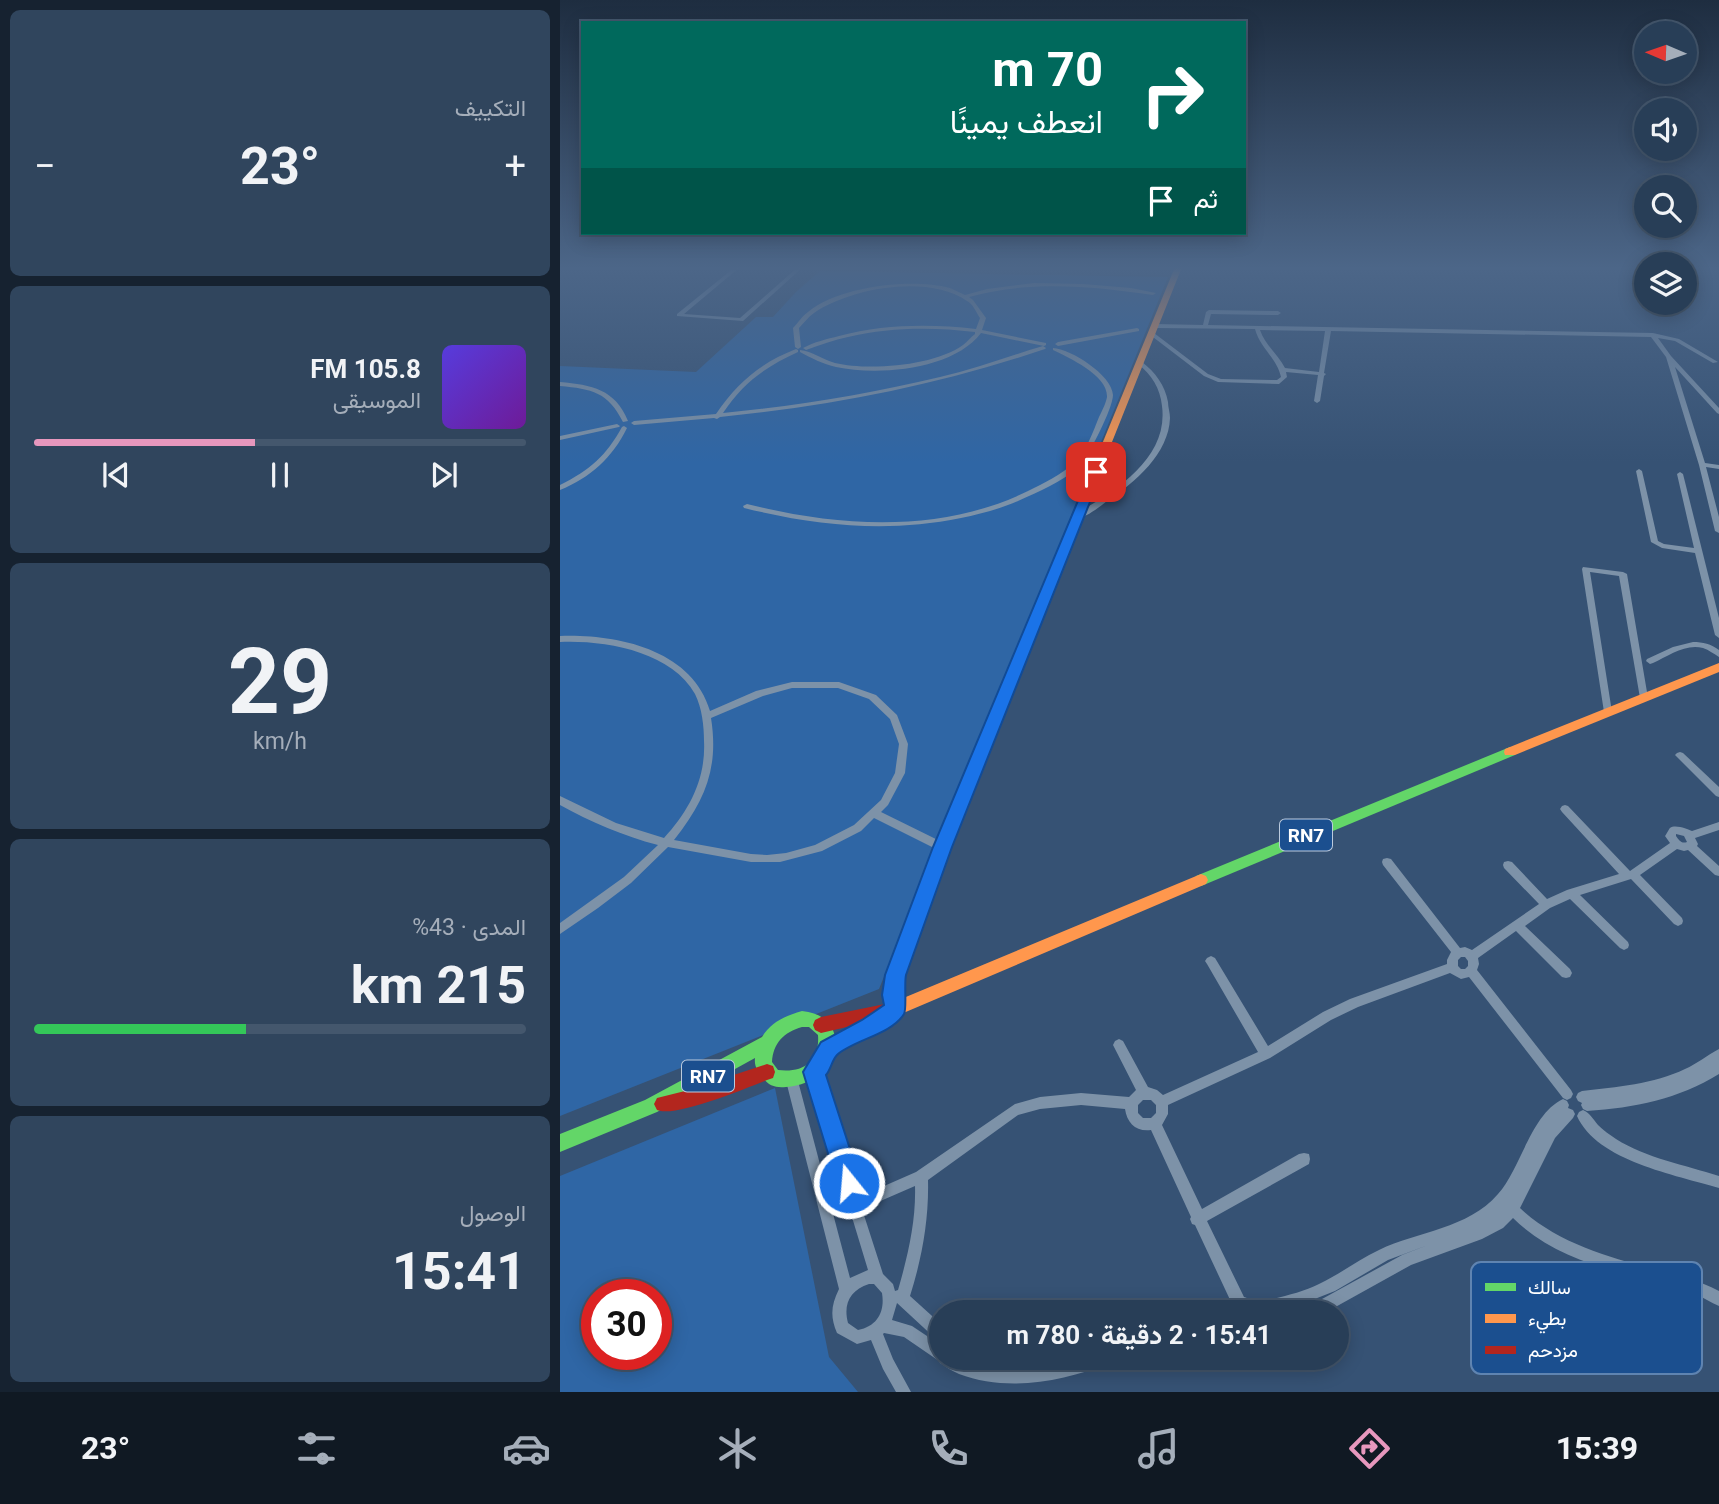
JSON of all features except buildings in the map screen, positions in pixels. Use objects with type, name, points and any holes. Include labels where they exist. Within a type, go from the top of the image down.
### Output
[{"type":"street","points":[[796,332],[801,349],[818,360],[842,367],[896,368],[947,355],[967,344],[979,332]]},
{"type":"street","points":[[717,417],[735,389],[752,374],[801,349],[868,332]]},
{"type":"street","points":[[984,332],[1043,346],[1056,346],[1127,332]]},
{"type":"street","points":[[895,1009],[895,975],[943,847],[1152,332]]},
{"type":"street","points":[[1155,332],[1206,375],[1220,381],[1274,384],[1283,379],[1284,370]]},
{"type":"street","points":[[1258,332],[1260,341],[1284,370],[1323,374]]},
{"type":"street","points":[[1317,401],[1328,332]]},
{"type":"street","points":[[1489,332],[1654,335],[1677,340],[1715,362]]},
{"type":"street","points":[[1654,335],[1669,357],[1719,412]]},
{"type":"street","points":[[560,438],[634,423],[717,417],[905,386],[972,370],[1043,346]]},
{"type":"street","points":[[747,506],[807,520],[885,525],[985,510],[1032,493],[1079,461],[1110,396],[1095,373],[1056,346]]},
{"type":"street","points":[[1669,357],[1719,531]]},
{"type":"street","points":[[1077,517],[1125,486],[1146,463],[1161,438],[1167,406],[1153,372],[1140,363]]},
{"type":"street","points":[[560,384],[583,387],[607,395],[620,408],[622,425],[614,448],[603,460],[590,471],[560,488]]},
{"type":"street","points":[[1678,392],[1700,391]]},
{"type":"street","points":[[1702,465],[1719,467]]},
{"type":"street","points":[[1639,471],[1655,542],[1662,546],[1698,551]]},
{"type":"street","points":[[1680,474],[1719,635]]},
{"type":"street","points":[[1608,712],[1586,569],[1623,574],[1644,698]]},
{"type":"street","points":[[560,639],[603,641],[652,656],[680,671],[696,690],[708,716],[710,761],[702,790],[685,819],[664,845],[610,894],[560,929]]},
{"type":"street","points":[[1650,661],[1693,643],[1707,645],[1719,654]]},
{"type":"street","name":"RN7","points":[[828,1049],[869,1027],[895,1009],[1355,815],[1719,667]]},
{"type":"street","points":[[560,800],[598,821],[664,845],[769,859],[800,854],[833,843],[875,814],[901,774],[906,750],[901,729],[890,710],[872,697],[849,688],[817,684],[791,685],[770,690],[708,716]]},
{"type":"street","points":[[1680,755],[1719,793]]},
{"type":"street","points":[[1565,809],[1678,921]]},
{"type":"street","points":[[875,814],[943,847]]},
{"type":"street","points":[[1691,841],[1719,826]]},
{"type":"street","points":[[1471,957],[1546,905],[1571,893],[1630,875],[1676,844],[1671,839],[1672,831],[1681,830],[1719,872]]},
{"type":"street","points":[[1387,862],[1458,953],[1471,957],[1475,964],[1472,972]]},
{"type":"street","points":[[1508,865],[1546,905]]},
{"type":"street","points":[[1571,893],[1624,945]]},
{"type":"street","points":[[1517,925],[1566,973]]},
{"type":"street","points":[[1458,953],[1451,959],[1453,967],[1460,972],[1472,972]]},
{"type":"street","points":[[1210,961],[1266,1054]]},
{"type":"street","points":[[1161,1102],[1266,1054],[1326,1016],[1354,1003],[1453,967]]},
{"type":"street","points":[[1472,972],[1604,1140],[1630,1154],[1719,1182]]},
{"type":"street","name":"RN7","points":[[651,1106],[685,1100],[767,1072],[762,1064],[765,1044],[772,1034],[791,1021],[812,1020],[821,1025],[864,1013],[895,1009]]},
{"type":"street","points":[[767,1072],[782,1081],[792,1081],[814,1072],[823,1062],[828,1049],[829,1040],[821,1025]]},
{"type":"street","name":"RN7","points":[[560,1143],[651,1106],[765,1044]]},
{"type":"street","points":[[1119,1045],[1144,1093],[1157,1096],[1161,1102],[1162,1113],[1154,1123]]},
{"type":"street","points":[[1334,1300],[1407,1260],[1477,1234],[1498,1223],[1551,1134],[1575,1105],[1656,1097],[1687,1085],[1719,1065]]},
{"type":"street","points":[[814,1072],[877,1278],[929,1323]]},
{"type":"street","points":[[792,1081],[846,1290]]},
{"type":"street","points":[[856,1205],[921,1177],[1015,1110],[1040,1103],[1081,1098],[1132,1103],[1144,1093]]},
{"type":"street","points":[[1132,1103],[1132,1115],[1137,1121],[1154,1123]]},
{"type":"street","points":[[1154,1123],[1233,1300]]},
{"type":"street","points":[[1197,1219],[1304,1159]]},
{"type":"street","points":[[902,1298],[915,1260],[923,1210],[921,1177]]},
{"type":"street","points":[[1507,1205],[1533,1229],[1566,1247],[1614,1262]]},
{"type":"street","points":[[1294,1300],[1320,1292],[1383,1255],[1458,1230],[1507,1205]]},
{"type":"street","points":[[877,1278],[861,1279],[846,1290],[838,1309],[842,1328],[857,1337],[879,1328],[907,1331],[929,1347]]},
{"type":"street","points":[[888,1289],[891,1307],[879,1328],[888,1364],[904,1392]]},
{"type":"street","points":[[1702,1290],[1719,1299]]},
{"type":"street","points":[[968,1370],[1006,1379],[1038,1378],[1064,1370]]},
{"type":"shaded area","points":[[740,332],[1146,332],[879,989],[560,1116],[560,366],[696,372]]},
{"type":"shaded area","points":[[775,1088],[829,1357],[858,1392],[560,1392],[560,1176]]},
{"type":"traffic: fast","points":[[895,1009],[895,975],[942,847],[1077,517]]},
{"type":"traffic: fast","points":[[1201,880],[1510,752]]},
{"type":"traffic: fast","points":[[802,1019],[812,1020],[826,1031],[825,1054],[814,1070],[805,1075],[796,1078],[773,1078],[763,1064],[769,1040],[779,1029],[802,1019]]},
{"type":"traffic: fast","points":[[560,1143],[651,1106],[765,1044]]},
{"type":"traffic: slow","points":[[1077,517],[1152,332]]},
{"type":"traffic: slow","points":[[1510,752],[1719,667]]},
{"type":"traffic: slow","points":[[828,1049],[869,1027],[895,1009],[1201,880]]},
{"type":"traffic: jam","points":[[821,1025],[890,1010]]},
{"type":"traffic: jam","points":[[663,1104],[685,1100],[767,1072]]},
{"type":"route","points":[[849,1183],[814,1072],[823,1062],[828,1049],[869,1027],[895,1009],[895,975],[943,847],[1096,472]]}]
